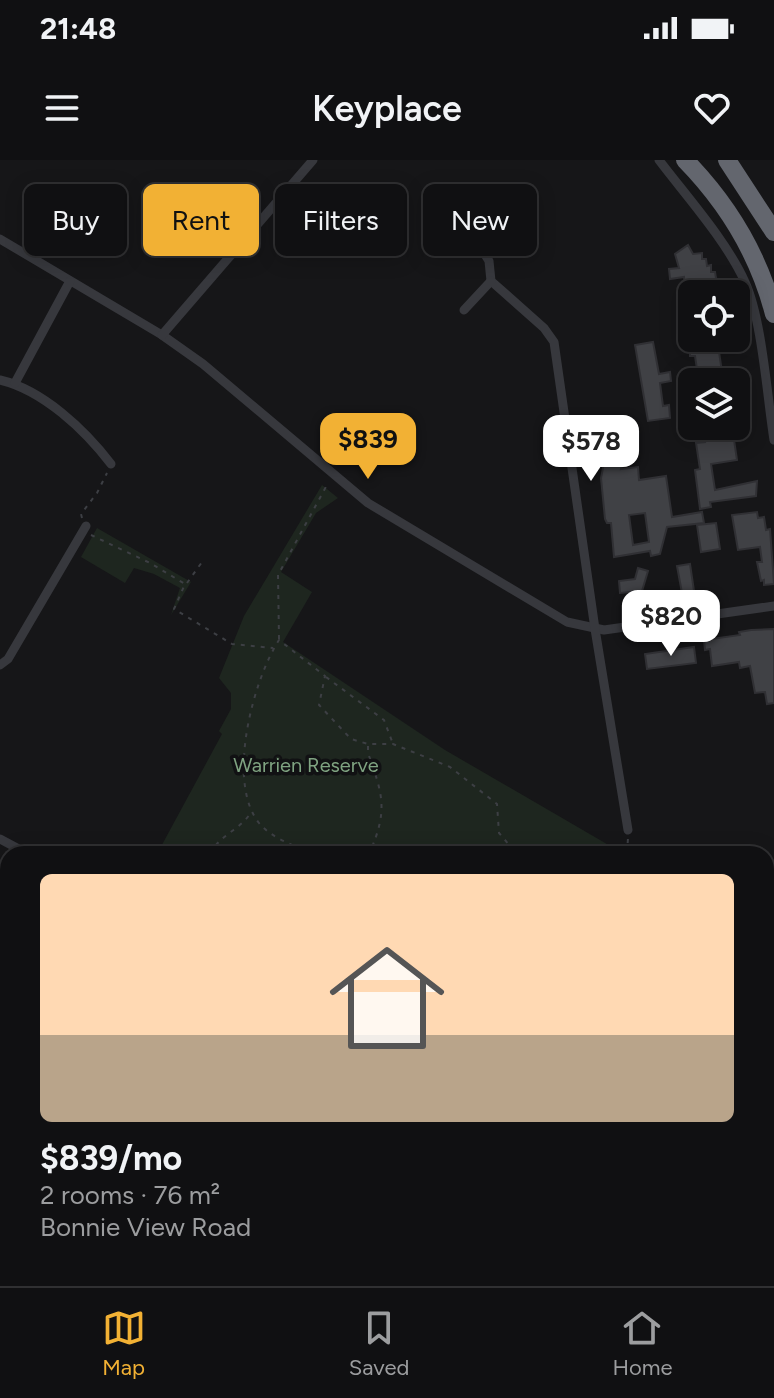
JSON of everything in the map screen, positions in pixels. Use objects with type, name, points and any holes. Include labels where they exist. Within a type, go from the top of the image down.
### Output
[{"type":"highway","points":[[685,160],[740,230],[765,281],[774,314]]},
{"type":"highway","points":[[727,160],[774,232]]},
{"type":"street","points":[[162,335],[313,160]]},
{"type":"street","points":[[659,160],[734,262],[747,285],[756,321],[774,440]]},
{"type":"street","points":[[0,239],[162,335],[203,364],[368,503],[567,622],[595,629],[774,606]]},
{"type":"street","points":[[486,256],[491,281],[544,328],[554,342],[595,629],[628,830]]},
{"type":"street","points":[[15,383],[70,281]]},
{"type":"street","points":[[464,310],[491,281]]},
{"type":"street","points":[[0,380],[15,383],[41,398],[98,447],[111,464]]},
{"type":"street","points":[[0,665],[8,659],[86,526]]},
{"type":"path","points":[[86,526],[81,514],[97,493],[111,464]]},
{"type":"path","points":[[296,846],[265,830],[251,811],[243,776],[246,726],[279,640],[278,575],[334,474]]},
{"type":"path","points":[[77,541],[86,545],[91,535],[150,563],[185,584]]},
{"type":"path","points":[[202,562],[185,584],[174,609],[232,644],[274,648]]},
{"type":"path","points":[[279,640],[384,720],[393,744]]},
{"type":"path","points":[[325,676],[319,705],[351,739],[368,744],[393,744],[450,767],[497,804],[499,833],[510,846]]},
{"type":"path","points":[[368,744],[368,753],[384,798],[381,826],[372,846]]},
{"type":"path","points":[[214,846],[246,821],[251,811]]},
{"type":"path","points":[[627,846],[628,830]]},
{"type":"green space","name":"Warrien Reserve","points":[[322,485],[338,498],[316,513],[281,572],[312,592],[283,642],[445,750],[610,846],[161,846],[222,734],[219,731],[231,709],[231,693],[219,678],[244,616]]},
{"type":"green space","points":[[97,528],[191,582],[171,615],[180,588],[154,574],[134,568],[125,583],[81,557]]},
{"type":"building","points":[[688,245],[693,254],[702,253],[702,259],[706,259],[707,266],[711,265],[711,272],[715,272],[718,280],[670,279],[669,269],[679,268],[675,254]]},
{"type":"building","points":[[653,342],[659,374],[670,372],[671,381],[660,383],[663,406],[669,405],[670,418],[648,421],[635,345]]},
{"type":"building","points":[[690,352],[719,352],[721,368],[697,368],[695,356],[690,356]]},
{"type":"building","points":[[627,423],[628,432],[624,433],[620,448],[626,450],[621,469],[638,467],[639,480],[666,476],[672,517],[702,512],[704,523],[667,527],[660,554],[651,556],[650,551],[614,557],[611,523],[605,519],[601,478],[611,426]],"holes":[[[645,513],[649,542],[633,545],[629,515]]]},
{"type":"building","points":[[734,440],[737,460],[711,464],[715,490],[757,481],[756,496],[710,502],[711,507],[700,509],[695,470],[700,469],[696,443]]},
{"type":"building","points":[[757,512],[758,518],[764,517],[766,530],[770,529],[774,584],[764,585],[764,580],[761,581],[757,562],[762,562],[760,547],[738,550],[732,515]]},
{"type":"building","points":[[716,523],[720,549],[701,552],[697,525]]},
{"type":"building","points":[[690,564],[694,591],[682,593],[677,566]]},
{"type":"building","points":[[638,568],[648,571],[642,591],[620,593],[619,581],[635,579]]},
{"type":"building","points":[[774,629],[774,703],[767,704],[765,692],[755,693],[750,666],[740,668],[739,662],[712,666],[710,649],[705,650],[704,640],[740,635],[739,632],[751,630]]},
{"type":"building","points":[[694,647],[696,663],[647,669],[645,654]]}]
